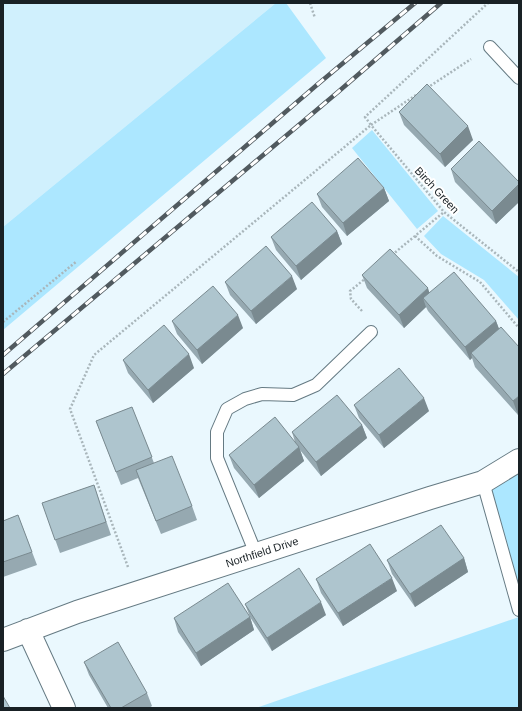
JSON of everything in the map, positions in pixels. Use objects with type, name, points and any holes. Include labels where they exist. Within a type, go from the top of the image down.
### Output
[{"type":"street","name":"Northfield Drive","points":[[3,640],[77,612],[137,592],[483,482],[519,460]]},
{"type":"street","points":[[28,630],[64,708]]},
{"type":"lane","points":[[490,47],[519,78]]},
{"type":"lane","points":[[256,554],[217,458],[217,432],[227,409],[245,399],[262,394],[293,395],[316,384],[371,332]]},
{"type":"lane","points":[[483,482],[519,610]]},
{"type":"path","points":[[310,3],[315,18]]},
{"type":"path","points":[[371,125],[365,117],[488,3]]},
{"type":"path","points":[[424,90],[490,47]]},
{"type":"path","points":[[137,592],[70,409],[94,355],[371,125],[417,95]]},
{"type":"path","name":"Birch Green","points":[[371,125],[444,212],[519,272]]},
{"type":"path","points":[[392,256],[444,212]]},
{"type":"path","points":[[415,236],[438,256],[480,282],[519,328]]},
{"type":"path","points":[[3,322],[77,261]]},
{"type":"path","points":[[368,276],[350,291],[351,299],[374,326],[371,332]]},
{"type":"shaded area","points":[[3,3],[276,3],[3,227]]},
{"type":"shaded area","points":[[276,3],[286,3],[326,58],[3,330],[3,227]]},
{"type":"shaded area","points":[[372,130],[438,211],[417,229],[352,148]]},
{"type":"shaded area","points":[[443,216],[519,277],[519,320],[484,280],[441,254],[424,236]]},
{"type":"shaded area","points":[[519,460],[519,610],[483,482]]},
{"type":"shaded area","points":[[519,617],[519,708],[256,708]]},
{"type":"building","points":[[427,84],[468,126],[440,154],[399,112]]},
{"type":"building","points":[[479,141],[519,182],[519,184],[492,211],[451,169]]},
{"type":"building","points":[[358,158],[384,188],[343,223],[317,194]]},
{"type":"building","points":[[312,202],[337,231],[296,266],[271,237]]},
{"type":"building","points":[[266,246],[292,276],[251,311],[225,282]]},
{"type":"building","points":[[390,249],[428,288],[399,315],[362,275]]},
{"type":"building","points":[[454,272],[496,321],[465,347],[423,298]]},
{"type":"building","points":[[213,286],[238,315],[197,350],[172,321]]},
{"type":"building","points":[[164,325],[189,354],[148,390],[123,360]]},
{"type":"building","points":[[501,327],[519,347],[519,396],[513,401],[471,353]]},
{"type":"building","points":[[399,368],[424,398],[379,435],[354,405]]},
{"type":"building","points":[[337,395],[362,425],[316,462],[292,432]]},
{"type":"building","points":[[132,407],[152,457],[116,472],[96,421]]},
{"type":"building","points":[[275,417],[299,447],[254,485],[229,455]]},
{"type":"building","points":[[172,456],[192,506],[156,521],[136,470]]},
{"type":"building","points":[[94,485],[106,522],[55,540],[42,503]]},
{"type":"building","points":[[18,515],[32,552],[3,562],[3,521]]},
{"type":"building","points":[[441,525],[464,558],[410,594],[387,560]]},
{"type":"building","points":[[370,544],[392,578],[338,613],[316,579]]},
{"type":"building","points":[[299,568],[321,602],[267,638],[245,604]]},
{"type":"building","points":[[228,583],[250,617],[196,653],[174,618]]},
{"type":"building","points":[[118,642],[147,693],[121,708],[111,708],[84,662]]},
{"type":"building","points":[[3,696],[10,708],[3,708]]},
{"type":"railway","points":[[3,355],[318,84],[415,3]]},
{"type":"railway","points":[[3,374],[338,92],[441,3]]}]
